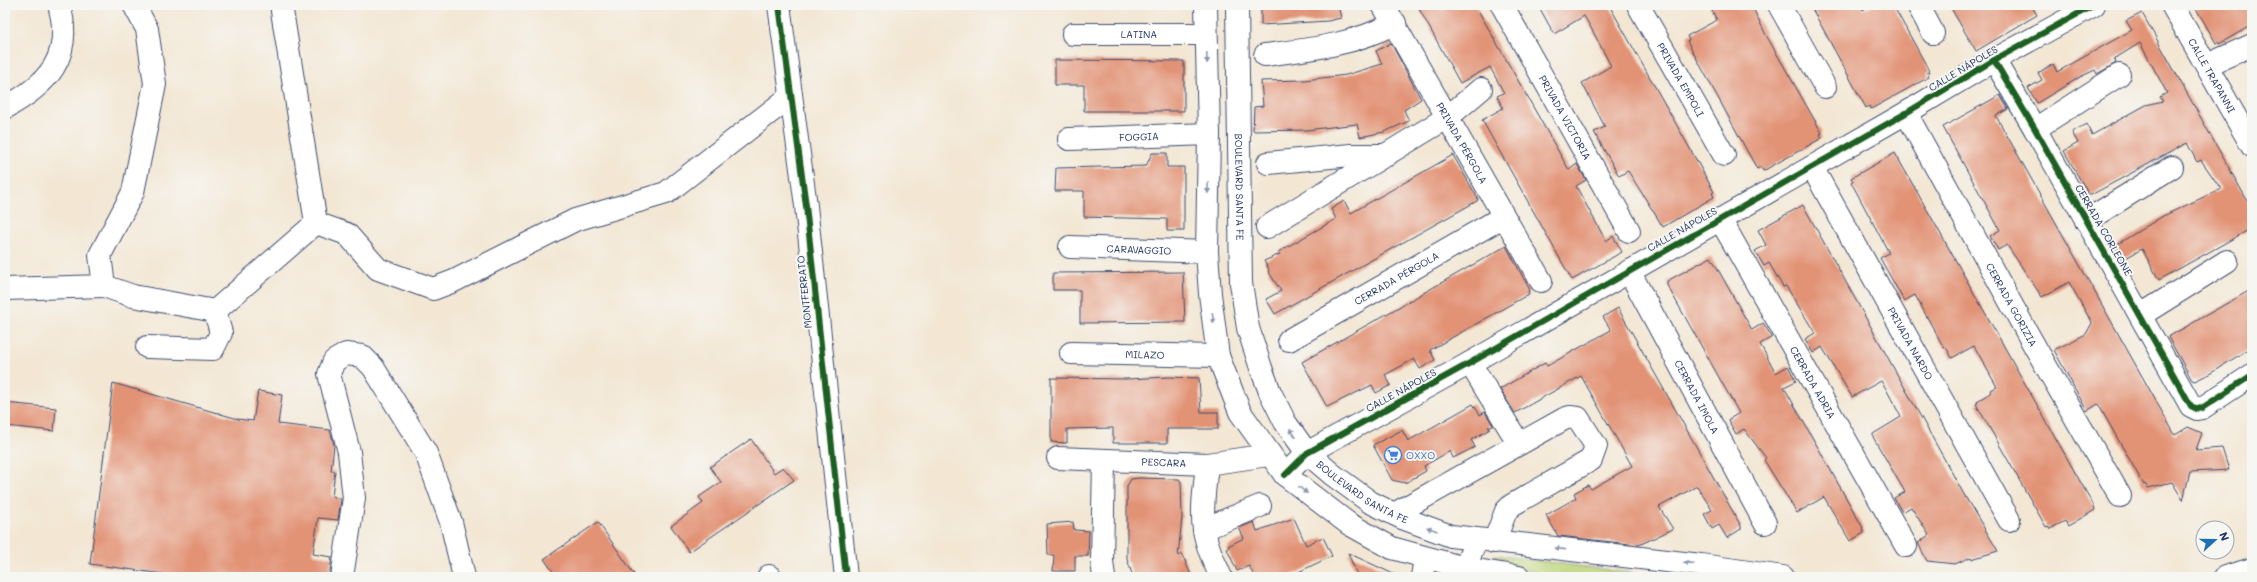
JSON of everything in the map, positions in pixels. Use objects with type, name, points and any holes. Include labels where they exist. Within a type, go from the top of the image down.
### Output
[{"type":"main road","points":[[5,108],[32,91],[52,71],[64,46],[59,5]]},
{"type":"main road","points":[[104,286],[100,255],[133,192],[155,84],[147,29],[134,5]]},
{"type":"main road","points":[[282,5],[291,72],[316,223]]},
{"type":"main road","name":"MONTFERRATO","points":[[779,5],[806,214],[846,577]]},
{"type":"main road","points":[[1206,5],[1209,134],[1207,252],[1210,294],[1218,356],[1240,412],[1268,455],[1285,475],[1349,524],[1423,567],[1519,577]]},
{"type":"main road","name":"BOULEVARD SANTA FE","points":[[1237,5],[1241,283],[1248,328],[1270,392],[1286,422],[1307,453],[1364,498],[1394,514],[1451,536],[1701,565],[1783,577]]},
{"type":"main road","name":"PRIVADA PÉRGOLA","points":[[1384,5],[1503,217],[1541,281]]},
{"type":"main road","name":"PRIVADA VICTORIA","points":[[1502,5],[1629,231]]},
{"type":"main road","name":"PRIVADA EMPOLI","points":[[1638,5],[1724,155]]},
{"type":"main road","points":[[1779,5],[1825,87]]},
{"type":"main road","points":[[1918,5],[1933,33]]},
{"type":"main road","name":"CALLE NÁPOLES","points":[[1285,475],[1307,453],[1470,363],[1906,113],[1994,60],[2094,5]]},
{"type":"main road","name":"CALLE TRAPANNI","points":[[2172,5],[2252,146]]},
{"type":"main road","points":[[1265,55],[1344,44],[1372,35],[1395,23]]},
{"type":"main road","name":"LATINA","points":[[1073,34],[1206,34]]},
{"type":"main road","points":[[2206,65],[2252,45]]},
{"type":"main road","name":"CERRADA CORLEONE","points":[[1994,60],[2035,129],[2086,222],[2141,315],[2191,406],[2197,409],[2202,408],[2252,375]]},
{"type":"main road","points":[[2035,129],[2119,75]]},
{"type":"main road","points":[[1267,227],[1448,118],[1481,89]]},
{"type":"main road","points":[[316,223],[347,234],[378,269],[433,288],[454,281],[575,220],[666,193],[791,96]]},
{"type":"main road","name":"CERRADA GORIZIA","points":[[1906,113],[2030,338],[2120,496]]},
{"type":"main road","name":"FOGGIA","points":[[1069,139],[1209,134]]},
{"type":"main road","points":[[1268,163],[1351,155],[1387,155]]},
{"type":"main road","name":"PRIVADA NARDO","points":[[1812,167],[2009,520]]},
{"type":"main road","points":[[2086,222],[2172,167]]},
{"type":"main road","name":"CERRADA PÉRGOLA","points":[[1289,340],[1503,217]]},
{"type":"main road","name":"CERRADA ADRIA","points":[[1720,219],[1906,546]]},
{"type":"main road","points":[[215,311],[316,223]]},
{"type":"main road","name":"CARAVAGGIO","points":[[1070,247],[1207,252]]},
{"type":"main road","points":[[2141,315],[2227,261]]},
{"type":"main road","name":"CERRADA IMOLA","points":[[1629,271],[1765,523]]},
{"type":"main road","points":[[5,289],[104,286],[133,296],[215,311]]},
{"type":"main road","points":[[148,347],[213,349],[221,333],[215,311]]},
{"type":"main road","name":"MILAZO","points":[[1071,353],[1218,356]]},
{"type":"main road","points":[[342,577],[354,498],[349,452],[329,374],[334,361],[346,354],[362,356],[373,367],[426,453],[451,522],[464,577]]},
{"type":"main road","points":[[1470,363],[1519,444]]},
{"type":"main road","points":[[1394,514],[1570,417],[1578,418],[1596,446],[1591,460],[1512,505],[1506,511],[1485,541],[1476,572]]},
{"type":"main road","name":"PESCARA","points":[[1058,458],[1206,464],[1268,455]]},
{"type":"main road","points":[[1104,460],[1102,561],[1104,577]]},
{"type":"main road","points":[[1206,464],[1203,514],[1204,529],[1209,548],[1221,577]]},
{"type":"main road","points":[[1204,529],[1260,506]]},
{"type":"main road","points":[[2225,577],[2252,569]]},
{"type":"green space","points":[[1495,555],[1660,577],[1553,577],[1497,562]]},
{"type":"building","points":[[1338,5],[1341,18],[1328,21],[1261,25],[1261,8]]},
{"type":"building","points":[[1417,5],[1475,5],[1569,170],[1577,164],[1586,180],[1576,186],[1606,241],[1613,236],[1622,252],[1572,280],[1482,120],[1503,108],[1497,96],[1504,93],[1490,67],[1460,83]]},
{"type":"building","points":[[1538,5],[1609,5],[1714,192],[1712,193],[1714,197],[1663,227],[1628,171],[1619,176],[1594,132],[1605,127],[1582,83],[1611,66],[1590,26],[1584,16],[1554,34]]},
{"type":"building","points":[[1709,5],[1750,5],[1753,8],[1766,35],[1822,133],[1820,134],[1822,138],[1763,171],[1761,167],[1757,169],[1687,41],[1689,40],[1687,36],[1717,20]]},
{"type":"building","points":[[1810,5],[1861,5],[1863,10],[1872,5],[1893,5],[1930,72],[1927,73],[1929,77],[1871,109],[1869,106],[1866,108]]},
{"type":"building","points":[[1962,5],[2031,5],[2037,15],[1976,51],[1952,10]]},
{"type":"building","points":[[2194,5],[2252,5],[2252,25],[2219,44],[2218,42],[2216,43]]},
{"type":"building","points":[[2142,13],[2252,209],[2252,228],[2159,280],[2142,249],[2124,259],[2116,245],[2163,216],[2221,189],[2201,160],[2197,162],[2187,143],[2089,195],[2064,151],[2078,143],[2072,132],[2086,124],[2092,135],[2146,105],[2163,101],[2160,97],[2167,93],[2140,43],[2114,59],[2116,63],[2097,74],[2095,70],[2080,77],[2037,103],[2028,88],[2042,80],[2038,73],[2053,64],[2057,72],[2132,30],[2126,21]]},
{"type":"building","points":[[1391,43],[1421,99],[1404,110],[1409,121],[1384,132],[1360,137],[1357,124],[1306,130],[1253,131],[1254,107],[1263,106],[1261,81],[1305,80],[1346,75],[1382,64],[1376,51]]},
{"type":"building","points":[[1055,60],[1184,61],[1184,111],[1084,111],[1084,85],[1055,85]]},
{"type":"building","points":[[2000,95],[2008,109],[1996,116],[2175,435],[2188,427],[2202,433],[2196,450],[2222,448],[2229,470],[2190,472],[2183,500],[2172,482],[2148,488],[2145,484],[2144,485],[2098,404],[2087,411],[2054,350],[2086,334],[2092,323],[2069,282],[2042,297],[2007,245],[1998,250],[1990,236],[2000,230],[1943,127]]},
{"type":"building","points":[[1152,153],[1167,153],[1167,167],[1184,167],[1184,231],[1167,231],[1167,219],[1084,217],[1084,191],[1055,191],[1056,168],[1146,166]]},
{"type":"building","points":[[1895,153],[2094,506],[2095,510],[2068,526],[2065,521],[2050,529],[2048,526],[2046,527],[1976,404],[1978,403],[1977,401],[1992,392],[1991,390],[1997,387],[1974,346],[1952,358],[1946,347],[1944,348],[1915,295],[1904,301],[1880,258],[1889,253],[1851,182],[1853,181],[1851,178]]},
{"type":"building","points":[[1453,155],[1478,199],[1477,201],[1275,314],[1266,299],[1281,291],[1268,271],[1269,270],[1264,261],[1280,254],[1278,252],[1336,219],[1331,209],[1344,201],[1351,213]]},
{"type":"building","points":[[1803,205],[1966,498],[1998,551],[1972,559],[1971,557],[1955,564],[1927,561],[1918,543],[1929,535],[1911,507],[1902,512],[1894,498],[1905,492],[1873,437],[1873,434],[1901,417],[1885,387],[1881,381],[1852,397],[1822,347],[1813,353],[1805,339],[1815,333],[1786,286],[1783,287],[1769,263],[1764,266],[1755,251],[1766,245],[1758,230]]},
{"type":"building","points":[[1506,246],[1530,290],[1528,292],[1529,294],[1430,350],[1435,360],[1420,369],[1414,359],[1385,375],[1391,385],[1376,393],[1372,385],[1327,407],[1302,362]]},
{"type":"building","points":[[1711,257],[1752,330],[1763,323],[1772,337],[1760,344],[1776,373],[1788,366],[1796,381],[1784,387],[1863,528],[1864,533],[1850,541],[1824,497],[1797,513],[1764,460],[1766,458],[1744,429],[1736,434],[1728,420],[1739,413],[1667,285],[1667,281]]},
{"type":"building","points":[[1183,272],[1185,322],[1080,323],[1080,290],[1053,290],[1053,273]]},
{"type":"building","points":[[2252,289],[2252,347],[2211,373],[2195,381],[2192,380],[2168,337]]},
{"type":"building","points":[[1618,308],[1741,526],[1741,529],[1727,538],[1719,525],[1712,529],[1704,514],[1712,510],[1697,486],[1659,507],[1673,529],[1639,545],[1558,536],[1546,515],[1576,498],[1574,493],[1588,485],[1591,489],[1632,466],[1581,376],[1515,413],[1500,389],[1545,363],[1547,366],[1611,330],[1603,317]]},
{"type":"building","points":[[1169,377],[1199,378],[1201,412],[1218,412],[1218,429],[1167,429],[1167,443],[1113,443],[1113,428],[1067,429],[1067,443],[1051,442],[1051,378],[1126,379]]},
{"type":"building","points":[[113,383],[238,419],[253,421],[258,391],[282,395],[278,424],[330,430],[334,445],[331,471],[335,471],[332,496],[341,499],[338,520],[318,518],[313,554],[332,557],[329,577],[163,577],[163,574],[90,564]]},
{"type":"building","points":[[5,403],[56,408],[54,431],[5,426]]},
{"type":"building","points":[[1473,404],[1480,415],[1485,412],[1493,425],[1488,427],[1490,429],[1471,440],[1475,447],[1453,458],[1450,451],[1424,466],[1426,471],[1405,483],[1392,480],[1373,445],[1402,430],[1408,441]]},
{"type":"building","points":[[751,439],[774,473],[783,467],[794,480],[689,552],[671,526],[703,503],[699,497],[721,482],[710,467]]},
{"type":"building","points":[[1131,479],[1179,479],[1181,482],[1182,517],[1178,556],[1182,554],[1192,577],[1133,577],[1127,559],[1127,486]]},
{"type":"building","points":[[1294,518],[1306,545],[1323,537],[1332,556],[1288,577],[1255,577],[1249,566],[1237,571],[1227,549],[1229,548],[1228,546],[1244,538],[1239,528],[1254,522],[1257,531]]},
{"type":"building","points":[[598,522],[636,577],[557,577],[544,559]]},
{"type":"building","points":[[1073,522],[1074,530],[1089,531],[1088,556],[1075,556],[1075,571],[1053,571],[1054,555],[1048,555],[1047,524]]},
{"type":"building","points":[[1348,553],[1400,577],[1358,577]]},
{"type":"cycle path","points":[[779,5],[806,206],[846,577]]},
{"type":"cycle path","points":[[1285,475],[1307,453],[1470,363],[1906,113],[1994,60],[2094,5]]},
{"type":"cycle path","points":[[1994,60],[2035,129],[2191,406],[2197,409],[2202,408],[2252,375]]},
{"type":"place","name":"OXXO","points":[[1393,455]]}]
